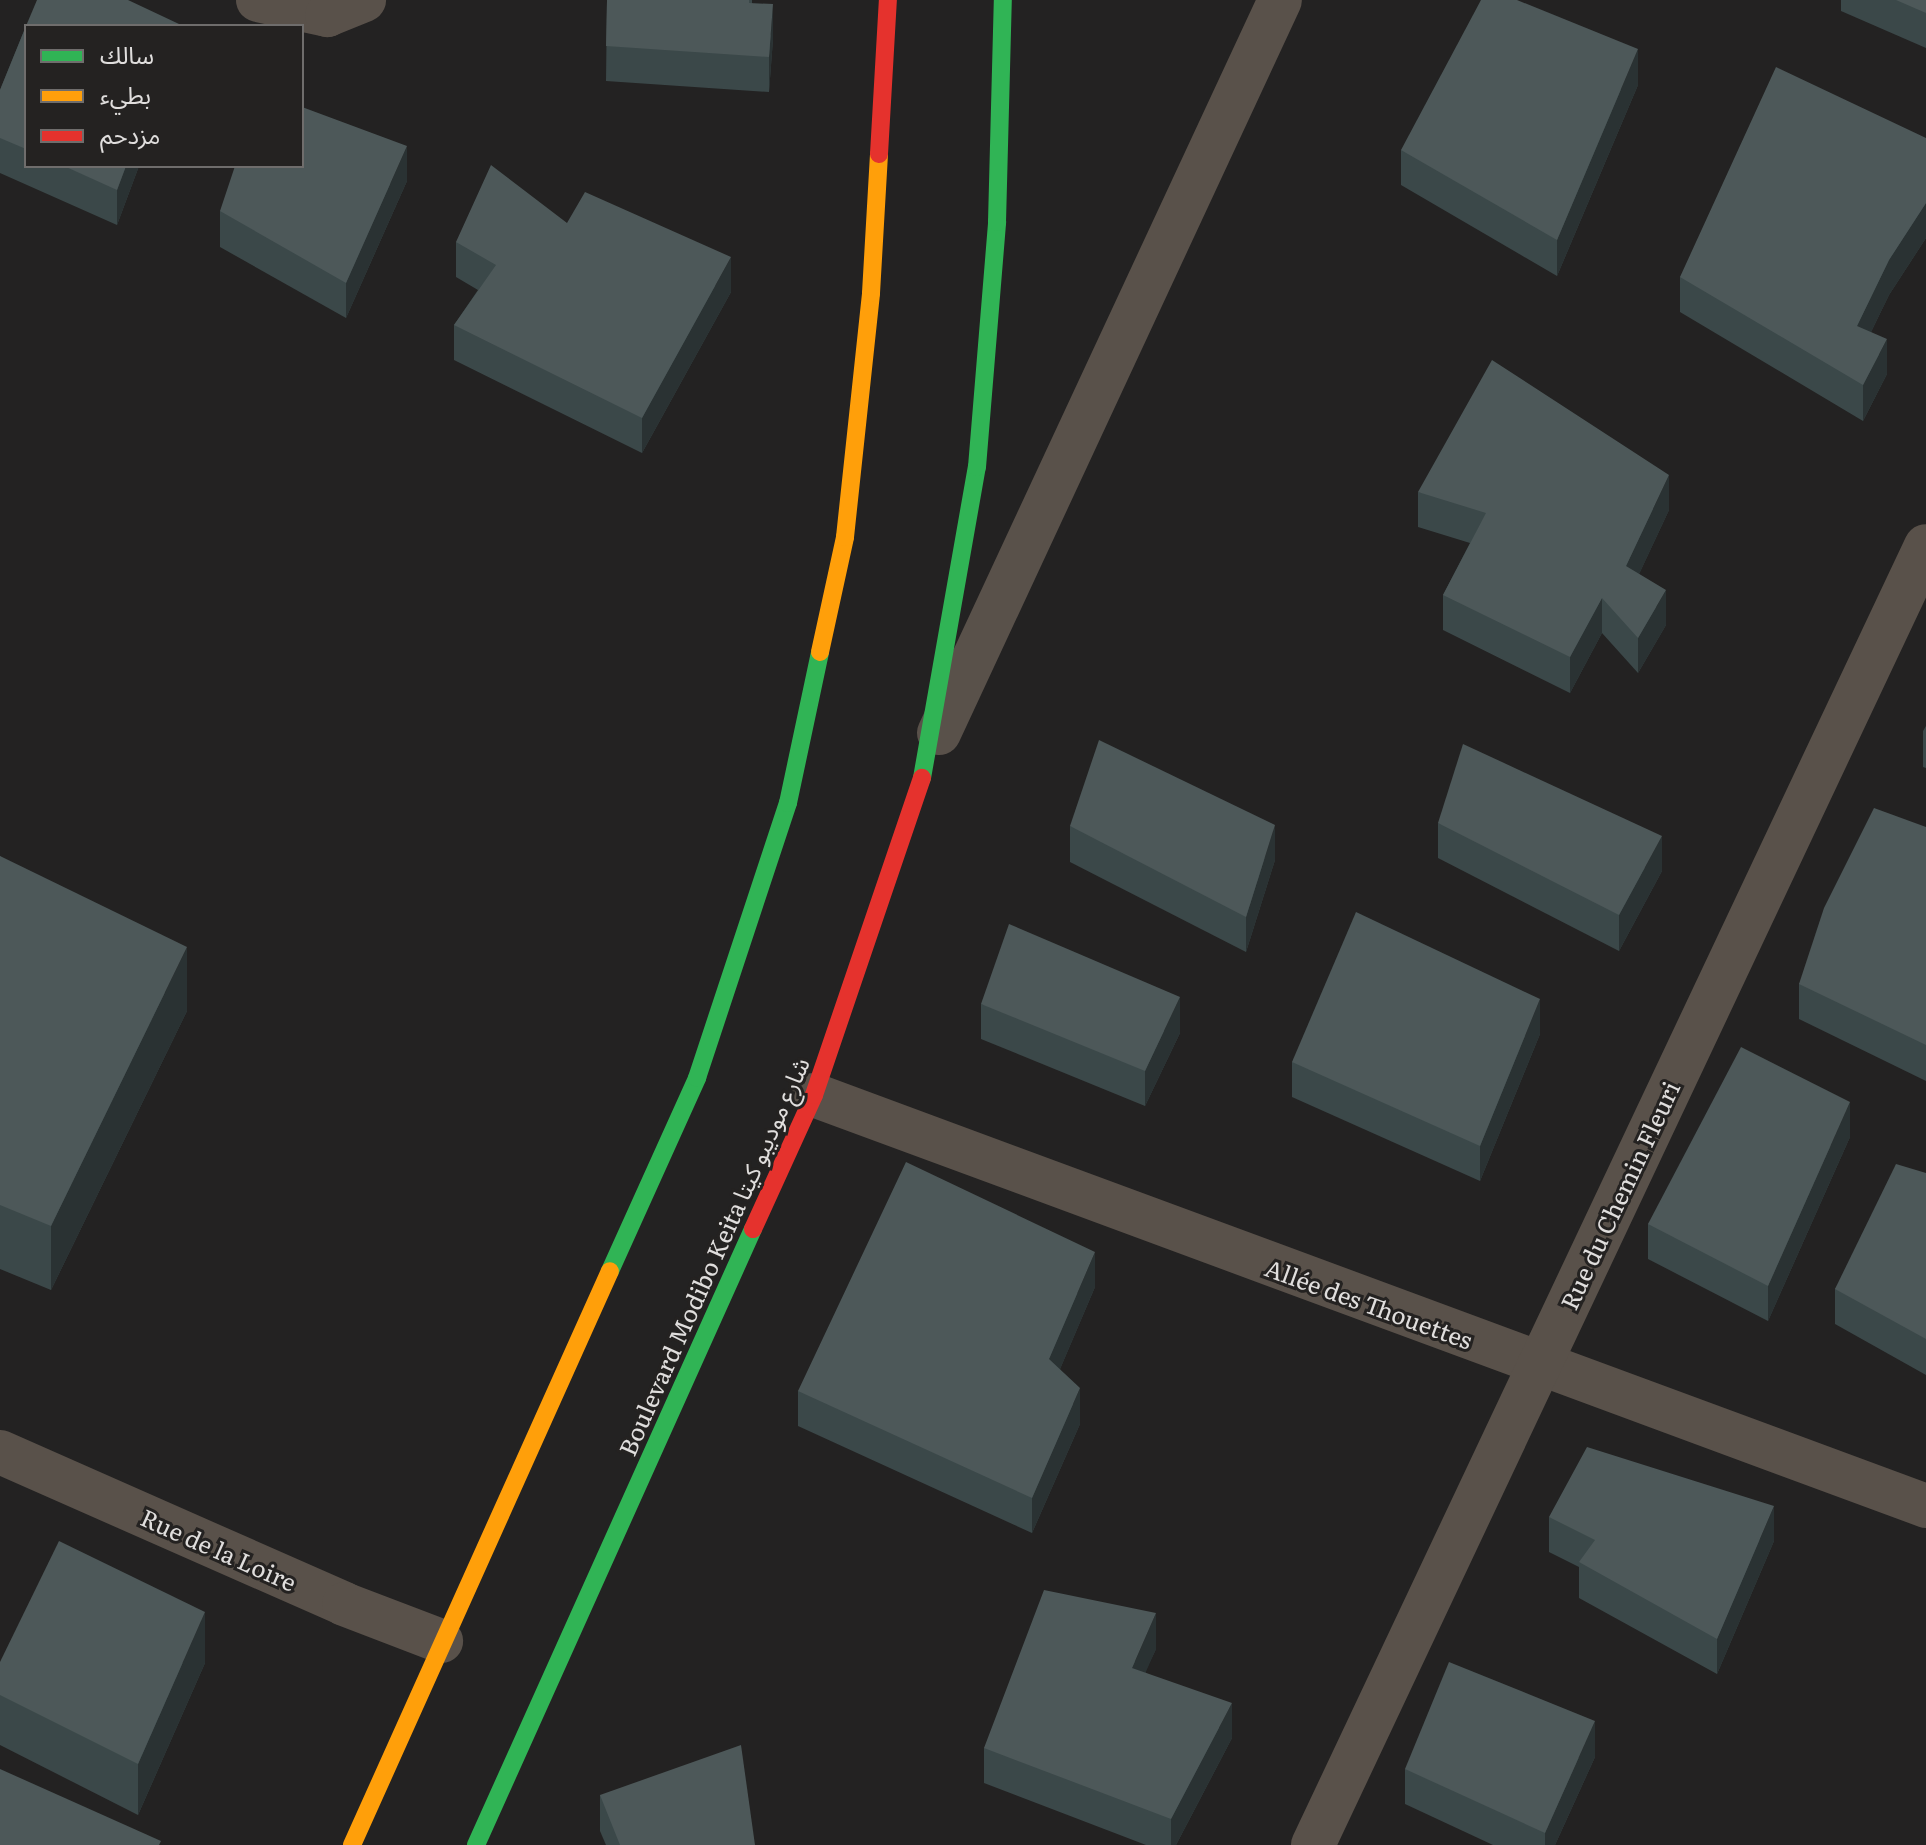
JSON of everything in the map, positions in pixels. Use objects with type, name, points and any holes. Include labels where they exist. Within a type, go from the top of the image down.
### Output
[{"type":"main road","points":[[352,1845],[441,1641],[697,1078],[788,803],[845,537],[871,293],[888,0]]},
{"type":"main road","name":"Boulevard Modibo Keita شارع موديبو كيتا","points":[[476,1845],[814,1095],[930,753],[977,467],[997,222],[1003,0]]},
{"type":"street","points":[[258,0],[327,15],[364,0]]},
{"type":"street","points":[[930,753],[1280,0]]},
{"type":"street","name":"Rue du Chemin Fleuri","points":[[1313,1845],[1926,546]]},
{"type":"street","name":"Allée des Thouettes","points":[[814,1095],[1539,1366],[1926,1506]]},
{"type":"street","name":"Rue de la Loire","points":[[0,1452],[344,1604],[441,1641]]},
{"type":"building","points":[[37,0],[128,0],[179,24],[27,24]]},
{"type":"building","points":[[607,0],[749,0],[749,3],[773,4],[769,57],[606,46]]},
{"type":"building","points":[[1481,0],[1517,0],[1638,49],[1557,240],[1401,150]]},
{"type":"building","points":[[1896,0],[1926,0],[1926,13]]},
{"type":"building","points":[[24,31],[24,148],[0,138],[0,90]]},
{"type":"building","points":[[1776,67],[1926,138],[1926,203],[1889,260],[1857,326],[1887,339],[1863,385],[1680,277]]},
{"type":"building","points":[[304,108],[407,146],[346,283],[220,211],[234,168],[304,168]]},
{"type":"building","points":[[491,165],[567,223],[585,192],[731,257],[642,418],[454,325],[496,265],[456,242]]},
{"type":"building","points":[[68,168],[125,168],[117,190]]},
{"type":"building","points":[[1492,360],[1669,475],[1626,566],[1666,590],[1638,638],[1602,598],[1570,657],[1443,595],[1486,513],[1418,492]]},
{"type":"building","points":[[1099,740],[1275,825],[1246,917],[1070,826]]},
{"type":"building","points":[[1463,744],[1662,836],[1619,915],[1438,823]]},
{"type":"building","points":[[1874,808],[1926,827],[1926,1045],[1799,984],[1824,908]]},
{"type":"building","points":[[0,856],[187,947],[51,1226],[0,1205]]},
{"type":"building","points":[[1356,912],[1540,999],[1480,1146],[1292,1062]]},
{"type":"building","points":[[1009,924],[1180,997],[1145,1071],[981,1004]]},
{"type":"building","points":[[1741,1047],[1850,1102],[1768,1286],[1648,1224]]},
{"type":"building","points":[[906,1162],[1095,1252],[1049,1359],[1080,1388],[1032,1498],[798,1391]]},
{"type":"building","points":[[1896,1164],[1926,1173],[1926,1339],[1835,1289]]},
{"type":"building","points":[[1587,1447],[1774,1506],[1717,1639],[1579,1562],[1595,1540],[1549,1517]]},
{"type":"building","points":[[59,1541],[205,1612],[138,1764],[0,1695],[0,1662]]},
{"type":"building","points":[[1044,1590],[1156,1613],[1132,1668],[1232,1703],[1171,1819],[984,1748]]},
{"type":"building","points":[[1449,1662],[1595,1721],[1545,1833],[1405,1769]]},
{"type":"building","points":[[741,1745],[755,1845],[620,1845],[600,1795]]},
{"type":"building","points":[[0,1769],[161,1841],[159,1845],[0,1845]]},
{"type":"traffic: fast","points":[[922,778],[977,467],[997,222],[1003,0]]},
{"type":"traffic: fast","points":[[610,1271],[697,1078],[788,803],[820,652]]},
{"type":"traffic: fast","points":[[476,1845],[753,1229]]},
{"type":"traffic: slow","points":[[820,652],[845,537],[871,293],[879,154]]},
{"type":"traffic: slow","points":[[352,1845],[610,1271]]},
{"type":"traffic: jam","points":[[879,154],[888,0]]},
{"type":"traffic: jam","points":[[753,1229],[814,1095],[922,778]]}]
